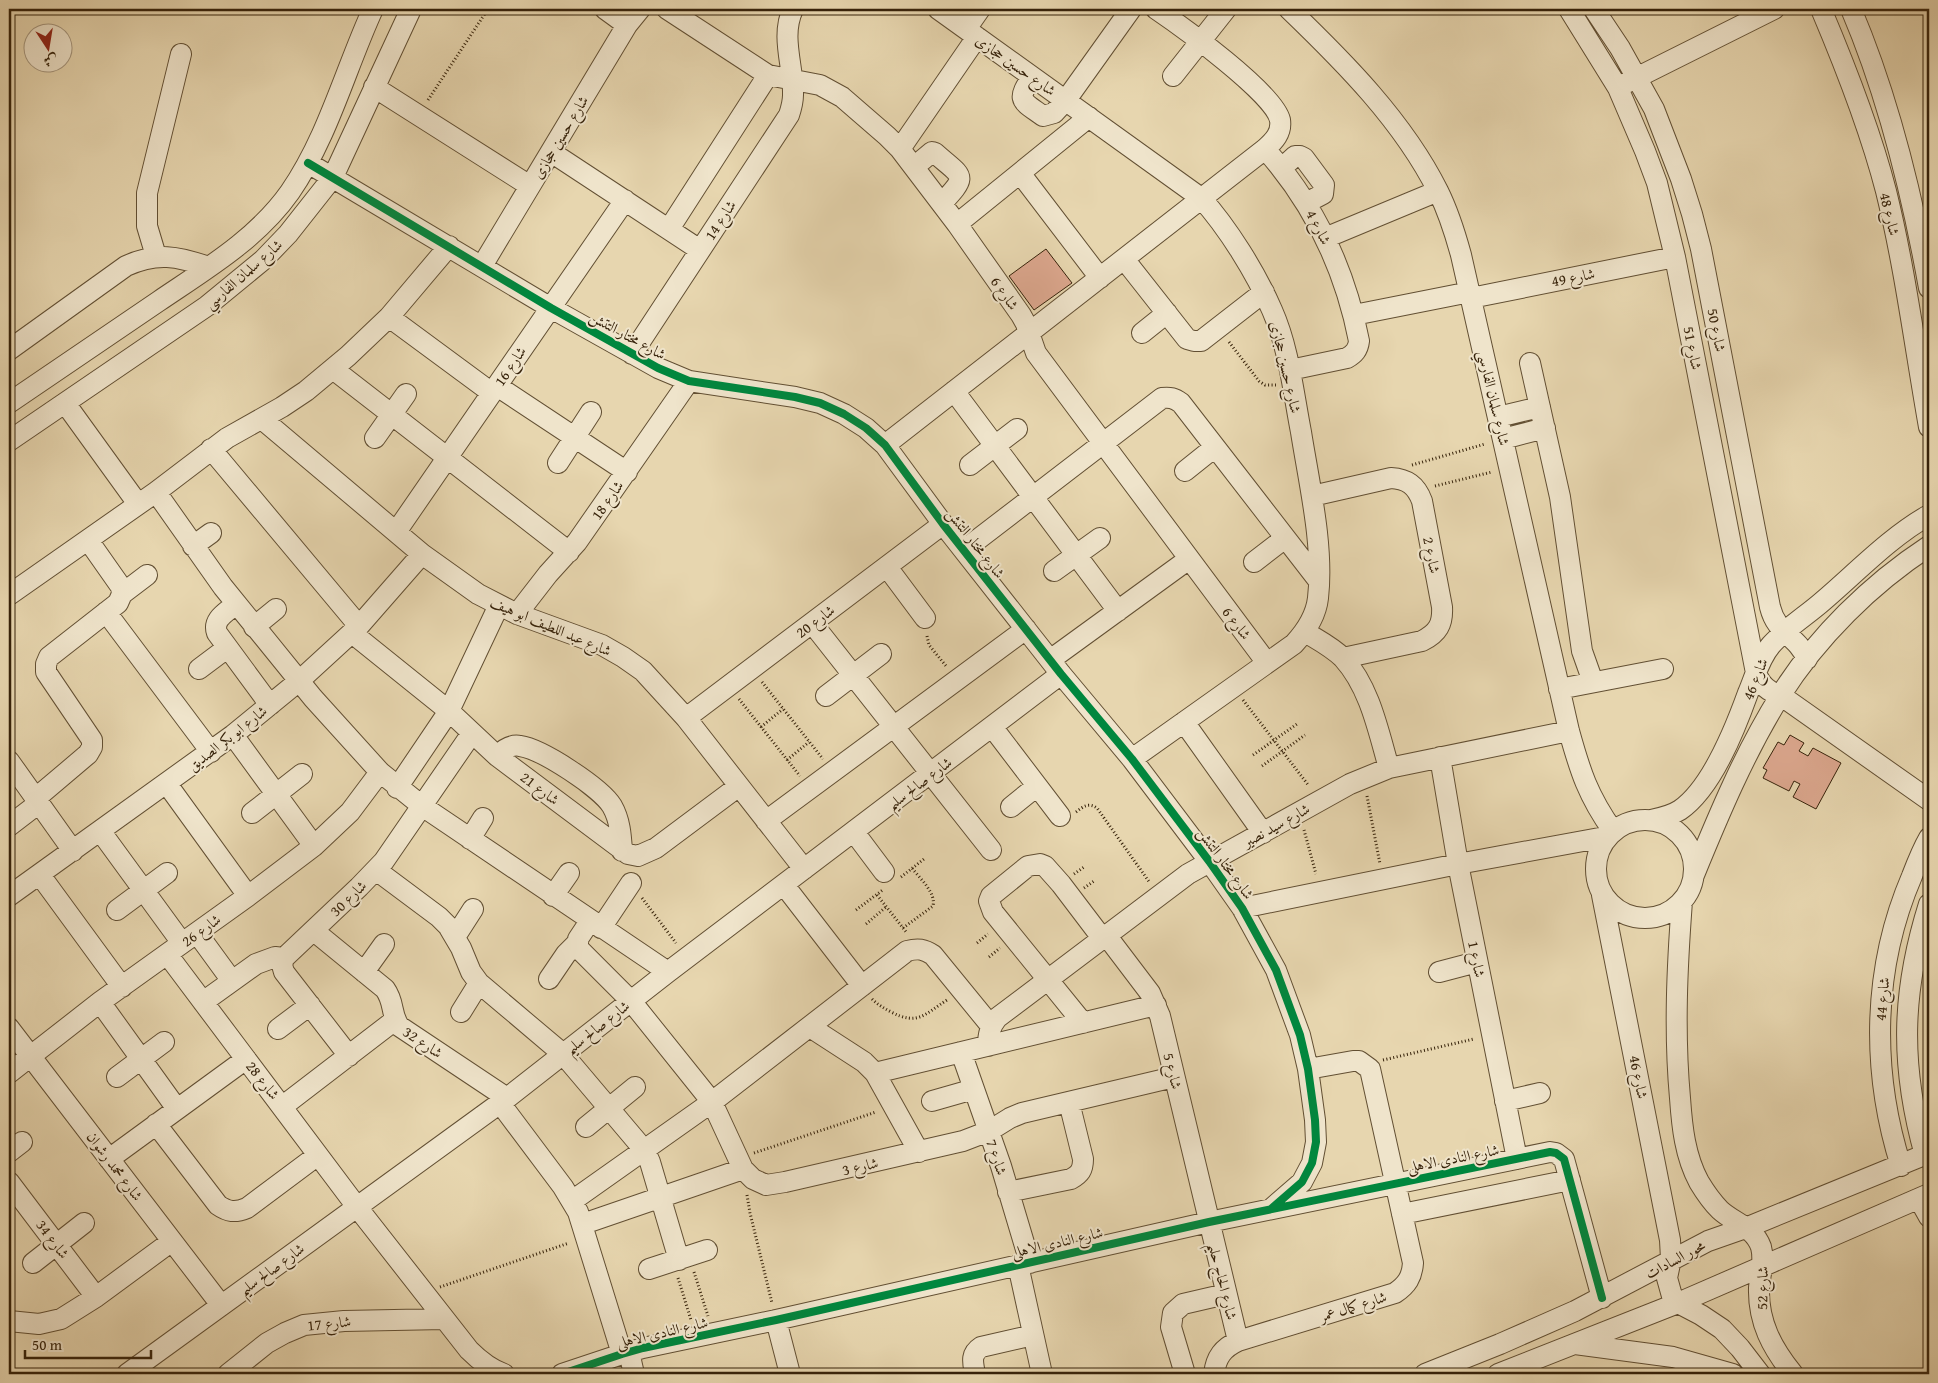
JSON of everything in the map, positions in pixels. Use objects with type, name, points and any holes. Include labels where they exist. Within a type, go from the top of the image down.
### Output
[{"type":"street","name":"شارع سلمان الفارسي","points":[[9,404],[250,237],[270,216],[290,192],[318,143],[373,9]]},
{"type":"street","name":"شارع سلمان الفارسي","points":[[9,441],[207,306],[236,284],[288,234],[333,177],[411,9]]},
{"type":"street","points":[[605,9],[627,25]]},
{"type":"street","name":"شارع حسين حجازى","points":[[482,266],[627,25],[640,9]]},
{"type":"street","name":"شارع 6","points":[[667,9],[768,75],[820,85],[842,98],[900,149],[942,203],[1021,315],[1036,353],[1267,663]]},
{"type":"street","name":"شارع 14","points":[[632,354],[789,115],[793,96],[788,53],[788,34],[790,15],[793,9]]},
{"type":"street","name":"شارع حسين حجازى","points":[[938,9],[1201,198],[1222,224],[1264,292],[1283,340],[1312,496],[1317,541],[1318,599],[1313,616],[1304,632],[1294,644],[1132,759]]},
{"type":"street","points":[[900,149],[971,33],[980,9]]},
{"type":"street","points":[[1066,100],[1131,9]]},
{"type":"street","points":[[885,445],[1276,140],[1280,129],[1280,119],[1275,109],[1266,99],[1200,40],[1156,9]]},
{"type":"street","points":[[1172,76],[1226,9]]},
{"type":"street","name":"شارع سلمان الفارسي","points":[[1289,9],[1318,37],[1373,97],[1418,157],[1438,191],[1452,223],[1569,731],[1588,790],[1609,834]]},
{"type":"street","name":"شارع 51","points":[[1569,9],[1618,88],[1646,151],[1657,183],[1675,257],[1759,681],[1772,693],[1780,695],[1929,800]]},
{"type":"street","name":"شارع 50","points":[[1594,9],[1638,78],[1654,109],[1681,178],[1702,249],[1772,616],[1783,632],[1798,643],[1806,659]]},
{"type":"street","points":[[1618,88],[1774,9]]},
{"type":"street","name":"شارع 48","points":[[1821,9],[1844,62],[1885,189],[1894,224],[1929,427]]},
{"type":"street","name":"شارع 48","points":[[1851,9],[1872,61],[1890,118],[1916,218],[1929,288]]},
{"type":"street","points":[[156,256],[147,226],[147,193],[181,54]]},
{"type":"street","points":[[669,229],[768,75]]},
{"type":"street","points":[[374,87],[530,186]]},
{"type":"street","points":[[957,224],[1089,117]]},
{"type":"street","points":[[1866,128],[1890,118]]},
{"type":"street","name":"شارع 4","points":[[1265,149],[1282,168],[1306,203],[1325,238],[1346,288],[1359,341],[1358,348],[1354,354],[1347,358],[1291,376]]},
{"type":"street","points":[[551,152],[700,250]]},
{"type":"street","points":[[914,167],[932,152],[957,173],[960,178],[959,184],[942,203]]},
{"type":"street","name":"شارع مختار التتش","points":[[308,163],[551,308],[658,368],[689,381],[794,397],[820,403],[844,414],[866,428],[885,445],[964,550],[1056,667],[1132,759],[1209,861],[1242,908],[1272,962],[1286,994],[1300,1035],[1308,1069],[1316,1142],[1312,1163],[1302,1182],[1270,1209]]},
{"type":"street","points":[[1020,173],[1100,278]]},
{"type":"street","points":[[1325,238],[1438,191]]},
{"type":"street","name":"شارع 16","points":[[396,532],[625,200]]},
{"type":"street","points":[[9,596],[156,492],[211,449],[306,391],[333,369],[389,317],[449,246]]},
{"type":"street","points":[[9,350],[126,266],[140,260],[156,256],[173,256],[208,267]]},
{"type":"street","name":"شارع 49","points":[[1470,295],[1675,257]]},
{"type":"street","points":[[1124,259],[1188,339],[1194,342],[1201,340],[1218,328],[1264,292]]},
{"type":"street","points":[[1354,315],[1470,295]]},
{"type":"street","points":[[1142,333],[1167,313]]},
{"type":"street","points":[[389,317],[494,390],[575,437],[627,472]]},
{"type":"street","points":[[1530,363],[1561,506],[1582,650],[1593,682]]},
{"type":"street","points":[[333,369],[569,552]]},
{"type":"street","name":"شارع 18","points":[[517,614],[548,574],[569,552],[627,472],[689,381]]},
{"type":"street","points":[[954,391],[1118,610]]},
{"type":"street","points":[[375,438],[406,394]]},
{"type":"street","points":[[964,550],[1162,398],[1169,397],[1181,403],[1318,580]]},
{"type":"street","points":[[65,403],[138,504]]},
{"type":"street","points":[[1498,418],[1540,407]]},
{"type":"street","points":[[558,463],[591,412]]},
{"type":"street","name":"شارع عبد اللطيف ابو هيف","points":[[262,419],[422,554],[478,594],[517,614],[602,645],[623,657],[643,672],[686,718],[804,869]]},
{"type":"street","points":[[1503,439],[1545,428]]},
{"type":"street","points":[[970,465],[1017,429]]},
{"type":"street","points":[[1185,471],[1215,447]]},
{"type":"street","name":"شارع 21","points":[[211,449],[355,629],[449,711],[497,756],[628,854],[638,856],[656,848],[739,786]]},
{"type":"street","points":[[1312,496],[1391,478],[1411,483],[1418,491]]},
{"type":"street","name":"شارع 2","points":[[1343,658],[1422,641],[1432,636],[1439,628],[1443,618],[1442,607],[1422,501],[1418,491]]},
{"type":"street","points":[[156,492],[193,546],[254,627],[299,681],[380,772],[397,788],[553,896],[668,972]]},
{"type":"street","name":"شارع 46","points":[[1651,820],[1666,817],[1678,811],[1690,802],[1700,790],[1716,766],[1730,738],[1764,654],[1783,632],[1824,601],[1866,563],[1927,514]]},
{"type":"street","name":"شارع 20","points":[[686,718],[944,524]]},
{"type":"street","points":[[193,546],[210,533]]},
{"type":"street","points":[[1054,571],[1100,538]]},
{"type":"street","points":[[1254,562],[1285,538]]},
{"type":"street","points":[[88,540],[121,587],[122,594]]},
{"type":"street","name":"شارع 46","points":[[1694,875],[1735,780],[1780,695],[1806,659],[1858,603],[1886,578],[1929,546]]},
{"type":"street","name":"شارع ابو بكر الصديق","points":[[9,896],[233,736],[299,681],[355,629],[422,554]]},
{"type":"street","name":"شارع صالح سليم","points":[[127,1374],[503,1100],[668,972],[993,728],[1118,610],[1189,559]]},
{"type":"street","points":[[887,566],[926,618]]},
{"type":"street","points":[[9,826],[88,754],[92,747],[92,740],[88,733],[46,672],[46,664],[49,657],[118,602],[122,594],[147,575]]},
{"type":"street","points":[[236,604],[216,621],[214,627],[216,633],[270,705]]},
{"type":"street","points":[[397,788],[449,711],[498,605]]},
{"type":"street","points":[[254,627],[276,610]]},
{"type":"street","points":[[106,612],[211,752]]},
{"type":"street","points":[[812,623],[991,850]]},
{"type":"street","points":[[766,821],[1026,629]]},
{"type":"street","points":[[1304,632],[1325,644],[1343,658],[1358,678],[1369,702],[1389,768]]},
{"type":"street","points":[[1548,641],[1580,634]]},
{"type":"street","points":[[199,669],[227,648]]},
{"type":"street","points":[[826,696],[881,654]]},
{"type":"street","points":[[1559,689],[1663,668]]},
{"type":"street","points":[[1184,722],[1263,833]]},
{"type":"street","points":[[993,728],[1060,816]]},
{"type":"street","name":"شارع سيد نصير","points":[[991,1026],[997,1018],[1048,979],[1209,861],[1363,778],[1389,768],[1569,731]]},
{"type":"street","name":"شارع 30","points":[[284,958],[376,870],[472,733]]},
{"type":"street","points":[[233,736],[314,846]]},
{"type":"street","points":[[497,756],[512,746],[529,748],[546,755],[604,795],[618,819],[622,850]]},
{"type":"street","name":"شارع 1","points":[[1440,757],[1458,864],[1517,1159]]},
{"type":"street","points":[[9,761],[74,851]]},
{"type":"street","name":"شارع 26","points":[[9,1073],[100,1002],[248,896],[314,846],[350,812],[380,772]]},
{"type":"street","points":[[252,813],[302,774]]},
{"type":"street","points":[[167,784],[248,896]]},
{"type":"street","points":[[1011,807],[1037,786]]},
{"type":"street","points":[[470,839],[483,818]]},
{"type":"street","points":[[1242,908],[1609,834],[1631,822],[1651,820],[1664,823],[1675,830],[1684,838],[1692,856],[1694,875],[1688,893],[1682,901],[1664,915],[1641,918],[1619,912],[1602,895],[1596,877],[1596,857],[1609,834]]},
{"type":"street","points":[[101,832],[182,944],[232,981]]},
{"type":"street","points":[[854,832],[884,872]]},
{"type":"street","name":"شارع 44","points":[[1901,1166],[1884,1098],[1879,1048],[1880,1000],[1887,951],[1900,904],[1929,838]]},
{"type":"street","name":"شارع 5","points":[[1048,979],[990,907],[991,896],[1028,866],[1034,864],[1045,866],[1142,981],[1156,1005],[1209,1222]]},
{"type":"street","points":[[376,870],[448,926],[455,936],[471,972],[479,983],[563,1054],[644,1151],[660,1198],[687,1257],[649,1269]]},
{"type":"street","points":[[117,910],[167,873]]},
{"type":"street","points":[[553,896],[569,873]]},
{"type":"street","points":[[40,875],[122,987]]},
{"type":"street","points":[[549,979],[566,954],[596,924],[631,883]]},
{"type":"street","points":[[784,885],[862,986]]},
{"type":"street","name":"شارع 46","points":[[1602,895],[1666,1217],[1671,1259]]},
{"type":"street","points":[[1682,901],[1675,1035],[1685,1143],[1690,1162],[1708,1196],[1719,1209],[1732,1219],[1748,1227]]},
{"type":"street","name":"شارع 44","points":[[1927,1154],[1924,1132],[1910,1090],[1907,1020],[1910,984],[1929,904]]},
{"type":"street","points":[[455,936],[473,909]]},
{"type":"street","name":"شارع 32","points":[[314,931],[385,989],[392,1001],[393,1014],[399,1026],[503,1100]]},
{"type":"street","points":[[576,943],[580,951],[631,1001],[712,1102],[740,1164],[584,1231]]},
{"type":"street","name":"شارع 28","points":[[182,944],[203,1002],[357,1207]]},
{"type":"street","points":[[364,972],[384,944]]},
{"type":"street","points":[[572,1201],[712,1102],[907,951],[916,948],[934,954],[991,1026],[988,1034],[988,1046]]},
{"type":"street","points":[[203,1002],[265,959],[274,957],[284,958],[282,965],[284,972],[349,1056]]},
{"type":"street","points":[[1439,972],[1478,962]]},
{"type":"street","points":[[1048,979],[1083,1023]]},
{"type":"street","points":[[461,1012],[479,983]]},
{"type":"street","points":[[100,1002],[177,1109]]},
{"type":"street","points":[[278,1030],[310,1005]]},
{"type":"street","points":[[875,1073],[1156,1005]]},
{"type":"street","points":[[283,1106],[395,1020]]},
{"type":"street","points":[[810,1027],[864,1062],[875,1073],[919,1152]]},
{"type":"street","name":"شارع محمد رشوان","points":[[9,1028],[221,1305]]},
{"type":"street","points":[[117,1077],[164,1042]]},
{"type":"street","name":"شارع 7","points":[[961,1052],[1008,1192],[1024,1264],[1033,1335],[1042,1374]]},
{"type":"street","points":[[109,1159],[246,1059]]},
{"type":"street","points":[[1308,1069],[1353,1061],[1365,1064]]},
{"type":"street","name":"شارع كمال عمر","points":[[1214,1374],[1215,1365],[1220,1354],[1227,1346],[1395,1293],[1409,1281],[1412,1263],[1396,1184],[1372,1075],[1370,1069],[1365,1064]]},
{"type":"street","name":"شارع 3","points":[[740,1164],[753,1179],[766,1184],[785,1182],[963,1141],[989,1131],[1022,1113],[1174,1077]]},
{"type":"street","points":[[586,1127],[635,1087]]},
{"type":"street","points":[[932,1101],[974,1089]]},
{"type":"street","points":[[1505,1101],[1540,1094]]},
{"type":"street","points":[[503,1100],[572,1201],[634,1374]]},
{"type":"street","points":[[1008,1192],[1071,1179],[1078,1175],[1083,1168],[1083,1159],[1069,1102]]},
{"type":"street","points":[[156,1124],[218,1205],[226,1211],[237,1212],[247,1208],[318,1155]]},
{"type":"street","points":[[1895,1145],[1924,1132]]},
{"type":"street","name":"شارع النادى الاهلى","points":[[562,1374],[626,1353],[1209,1222],[1550,1152],[1561,1155],[1564,1159],[1570,1180]]},
{"type":"street","name":"محور السادات","points":[[1425,1374],[1500,1344],[1602,1298],[1671,1259],[1708,1241],[1748,1227],[1927,1154]]},
{"type":"street","points":[[1402,1214],[1570,1180],[1602,1298]]},
{"type":"street","name":"شارع 34","points":[[11,1188],[96,1296]]},
{"type":"street","points":[[1498,1374],[1678,1303],[1924,1197],[1929,1217]]},
{"type":"street","points":[[357,1207],[444,1319],[479,1360],[494,1371],[504,1374]]},
{"type":"street","name":"شارع الحاج حليم","points":[[1209,1222],[1238,1341]]},
{"type":"street","points":[[33,1263],[84,1223]]},
{"type":"street","name":"شارع 52","points":[[1748,1227],[1760,1245],[1763,1266],[1759,1287],[1765,1331],[1792,1374]]},
{"type":"street","points":[[10,1319],[39,1324],[50,1322],[72,1313],[172,1241]]},
{"type":"street","points":[[1671,1259],[1668,1268],[1668,1287],[1678,1303],[1701,1314],[1722,1330],[1740,1348],[1760,1374]]},
{"type":"street","points":[[1185,1374],[1171,1327],[1173,1313],[1183,1304],[1226,1294]]},
{"type":"street","name":"شارع 17","points":[[228,1374],[268,1343],[304,1325],[344,1320],[444,1319]]},
{"type":"street","points":[[776,1320],[790,1374]]},
{"type":"street","points":[[976,1374],[972,1360],[976,1350],[981,1347],[1033,1335]]},
{"type":"street","points":[[1573,1344],[1671,1366],[1733,1374]]},
{"type":"path","points":[[418,115],[488,9]]},
{"type":"path","points":[[1218,328],[1259,381],[1265,385],[1272,386],[1291,376]]},
{"type":"path","points":[[1401,479],[1408,468],[1415,464],[1503,439]]},
{"type":"path","points":[[1418,491],[1509,467]]},
{"type":"path","points":[[926,618],[926,636],[930,645],[957,680]]},
{"type":"path","points":[[752,668],[833,772]]},
{"type":"path","points":[[729,686],[810,788]]},
{"type":"path","points":[[1233,687],[1320,801]]},
{"type":"path","points":[[761,726],[783,709]]},
{"type":"path","points":[[1254,755],[1297,724]]},
{"type":"path","points":[[1262,766],[1305,735]]},
{"type":"path","points":[[787,760],[809,742]]},
{"type":"path","points":[[1363,778],[1383,879]]},
{"type":"path","points":[[1060,816],[1067,818],[1084,806],[1093,805],[1097,808],[1159,896]]},
{"type":"path","points":[[1299,813],[1322,892]]},
{"type":"path","points":[[903,928],[933,906],[934,901],[931,892],[912,868]]},
{"type":"path","points":[[631,883],[687,958]]},
{"type":"path","points":[[876,895],[915,942],[916,948]]},
{"type":"path","points":[[866,924],[886,907]]},
{"type":"path","points":[[862,986],[881,1006],[907,1019],[919,1018],[962,990]]},
{"type":"path","points":[[1365,1064],[1492,1035]]},
{"type":"path","points":[[776,1320],[740,1164],[893,1106]]},
{"type":"path","points":[[424,1293],[584,1231]]},
{"type":"path","points":[[687,1257],[705,1336]]},
{"type":"path","points":[[687,1257],[705,1336]]},
{"type":"building","points":[[1046,249],[1072,283],[1034,310],[1009,276]]},
{"type":"building","points":[[1790,735],[1804,743],[1799,751],[1808,756],[1813,748],[1841,763],[1816,809],[1793,797],[1800,784],[1794,781],[1789,791],[1763,778],[1767,770],[1763,768],[1778,742],[1784,745]]},
{"type":"cycle path","points":[[308,163],[551,308],[658,368],[689,381],[795,397],[820,403],[844,414],[866,428],[885,445],[943,524],[1061,674],[1132,759],[1209,861],[1242,908],[1276,970],[1300,1035],[1308,1069],[1316,1142],[1312,1163],[1302,1182],[1271,1209]]},
{"type":"cycle path","points":[[562,1374],[643,1348],[776,1320],[1209,1222],[1550,1152],[1556,1153],[1564,1159],[1602,1298]]}]
